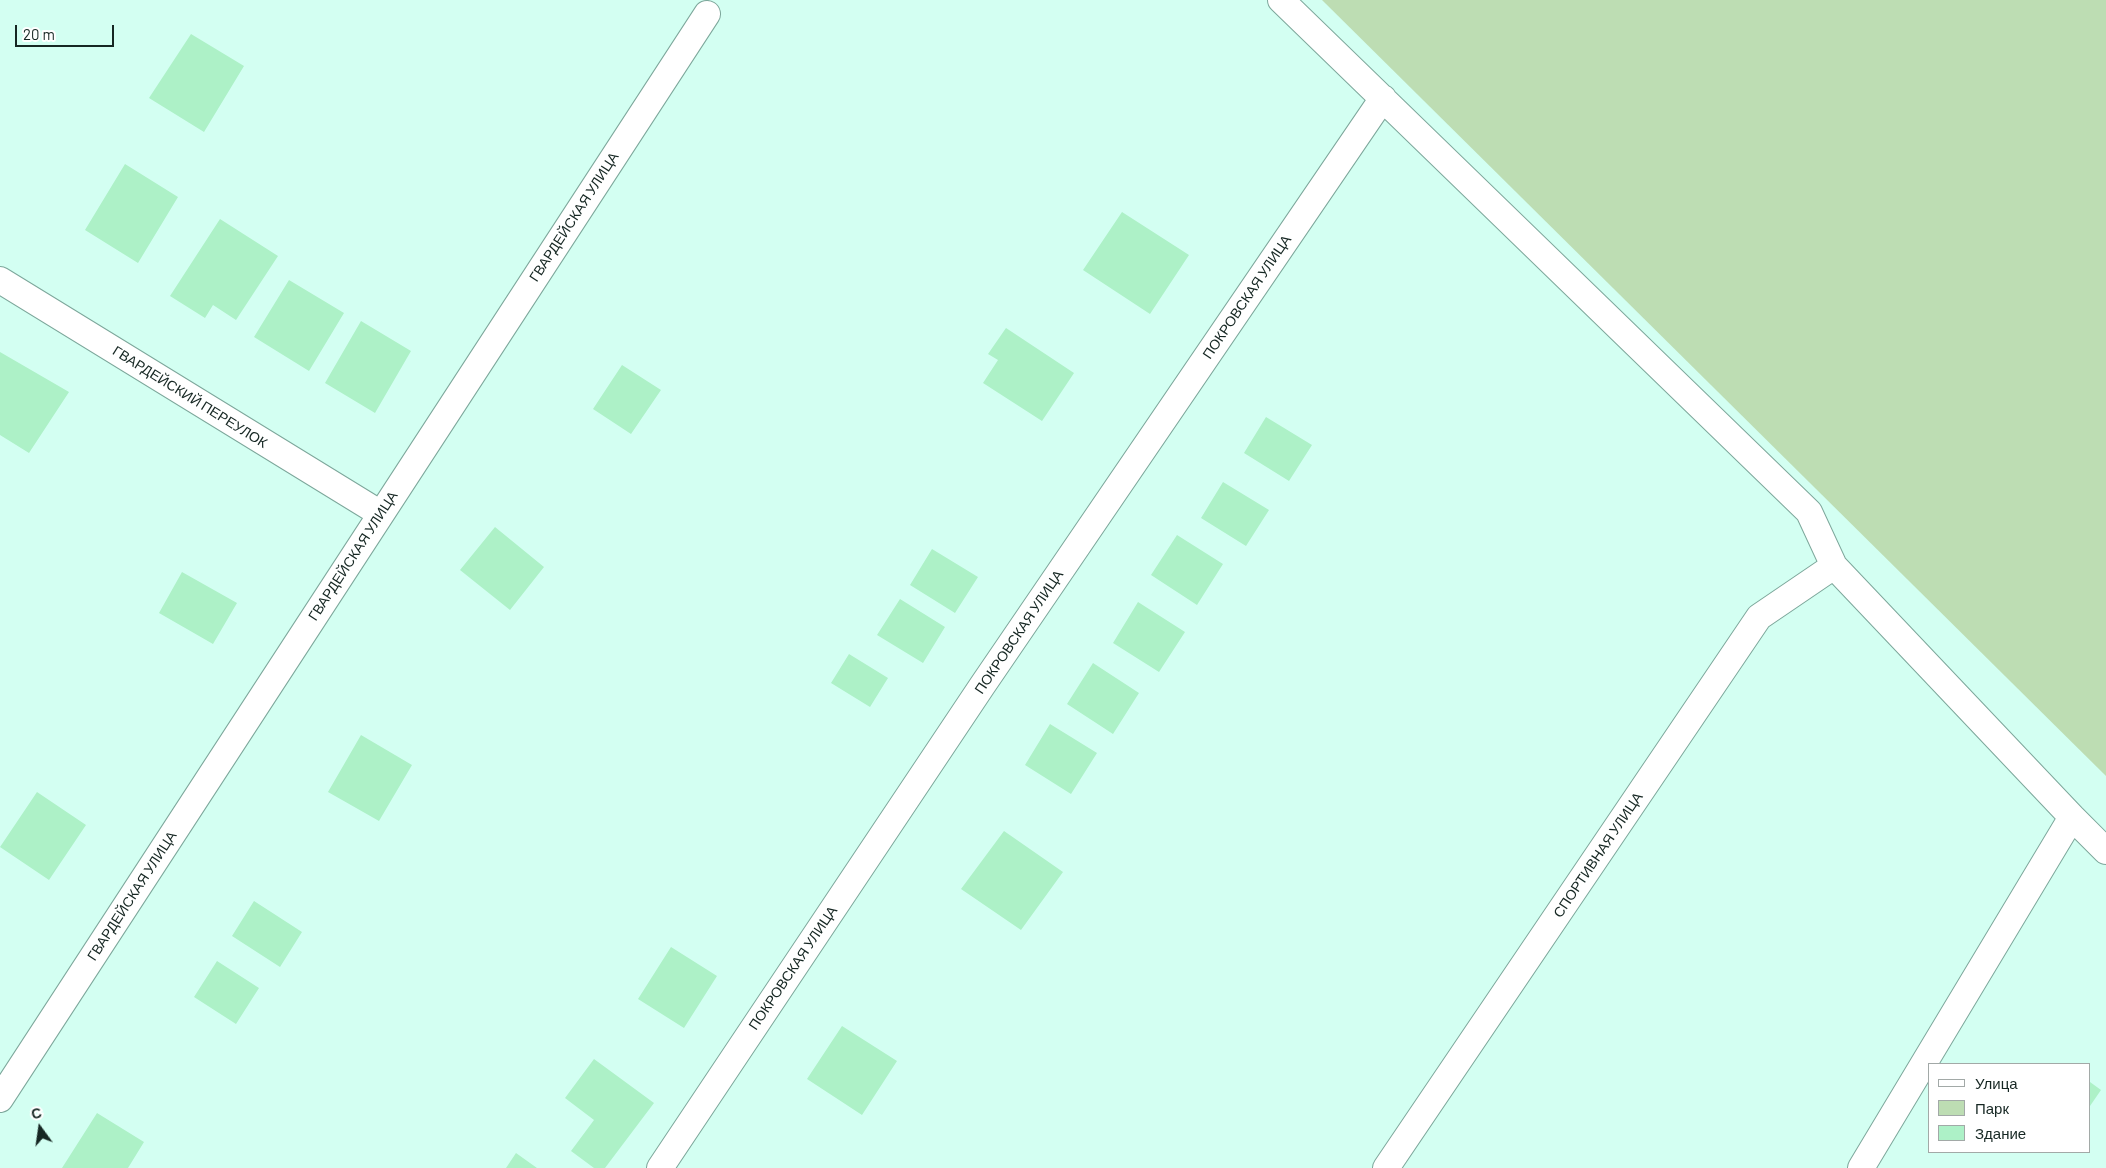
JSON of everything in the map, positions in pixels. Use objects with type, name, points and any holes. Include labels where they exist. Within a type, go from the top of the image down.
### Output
[{"type":"street","points":[[1281,0],[1809,512],[1834,566],[2072,818],[2106,851]]},
{"type":"street","name":"ГВАРДЕЙСКАЯ УЛИЦА","points":[[4,1084],[381,514],[706,14]]},
{"type":"street","name":"ПОКРОВСКАЯ УЛИЦА","points":[[660,1168],[982,686],[1383,98]]},
{"type":"street","name":"ГВАРДЕЙСКИЙ ПЕРЕУЛОК","points":[[0,280],[381,514]]},
{"type":"street","name":"СПОРТИВНАЯ УЛИЦА","points":[[1386,1168],[1759,617],[1834,566]]},
{"type":"street","points":[[1861,1168],[2072,818]]},
{"type":"green space","points":[[1322,0],[2106,0],[2106,776]]},
{"type":"building","points":[[191,34],[244,66],[204,132],[149,98]]},
{"type":"building","points":[[125,164],[178,197],[138,263],[85,230]]},
{"type":"building","points":[[1122,212],[1189,255],[1150,314],[1083,270]]},
{"type":"building","points":[[220,219],[278,256],[236,320],[213,305],[205,318],[170,296]]},
{"type":"building","points":[[289,280],[344,313],[309,371],[254,337]]},
{"type":"building","points":[[361,321],[411,351],[375,413],[325,383]]},
{"type":"building","points":[[1006,328],[1074,373],[1042,421],[983,383],[998,360],[988,354]]},
{"type":"building","points":[[0,352],[69,392],[29,453],[0,435]]},
{"type":"building","points":[[622,365],[661,390],[631,434],[593,409]]},
{"type":"building","points":[[1266,417],[1312,445],[1289,481],[1244,453]]},
{"type":"building","points":[[1223,482],[1269,510],[1246,546],[1201,518]]},
{"type":"building","points":[[495,527],[544,567],[510,610],[460,570]]},
{"type":"building","points":[[1177,535],[1223,564],[1197,605],[1151,575]]},
{"type":"building","points":[[932,549],[978,577],[955,613],[910,585]]},
{"type":"building","points":[[182,572],[237,603],[213,644],[159,613]]},
{"type":"building","points":[[900,599],[945,627],[923,663],[877,635]]},
{"type":"building","points":[[1138,602],[1185,632],[1159,672],[1113,643]]},
{"type":"building","points":[[849,654],[888,678],[870,707],[831,683]]},
{"type":"building","points":[[1093,663],[1139,693],[1113,734],[1067,704]]},
{"type":"building","points":[[1050,724],[1097,753],[1071,794],[1025,765]]},
{"type":"building","points":[[361,735],[412,765],[379,821],[328,792]]},
{"type":"building","points":[[37,792],[86,825],[49,880],[0,847]]},
{"type":"building","points":[[1004,831],[1063,872],[1021,930],[961,889]]},
{"type":"building","points":[[254,901],[302,932],[280,967],[232,936]]},
{"type":"building","points":[[671,947],[717,976],[684,1028],[638,999]]},
{"type":"building","points":[[217,961],[259,988],[236,1024],[194,997]]},
{"type":"building","points":[[842,1026],[897,1061],[862,1115],[807,1079]]},
{"type":"building","points":[[594,1059],[654,1103],[605,1168],[594,1168],[571,1151],[594,1120],[565,1098]]},
{"type":"building","points":[[2091,1083],[2101,1090],[2091,1105]]},
{"type":"building","points":[[97,1113],[144,1142],[128,1168],[62,1168]]},
{"type":"building","points":[[516,1153],[537,1168],[506,1168]]}]
